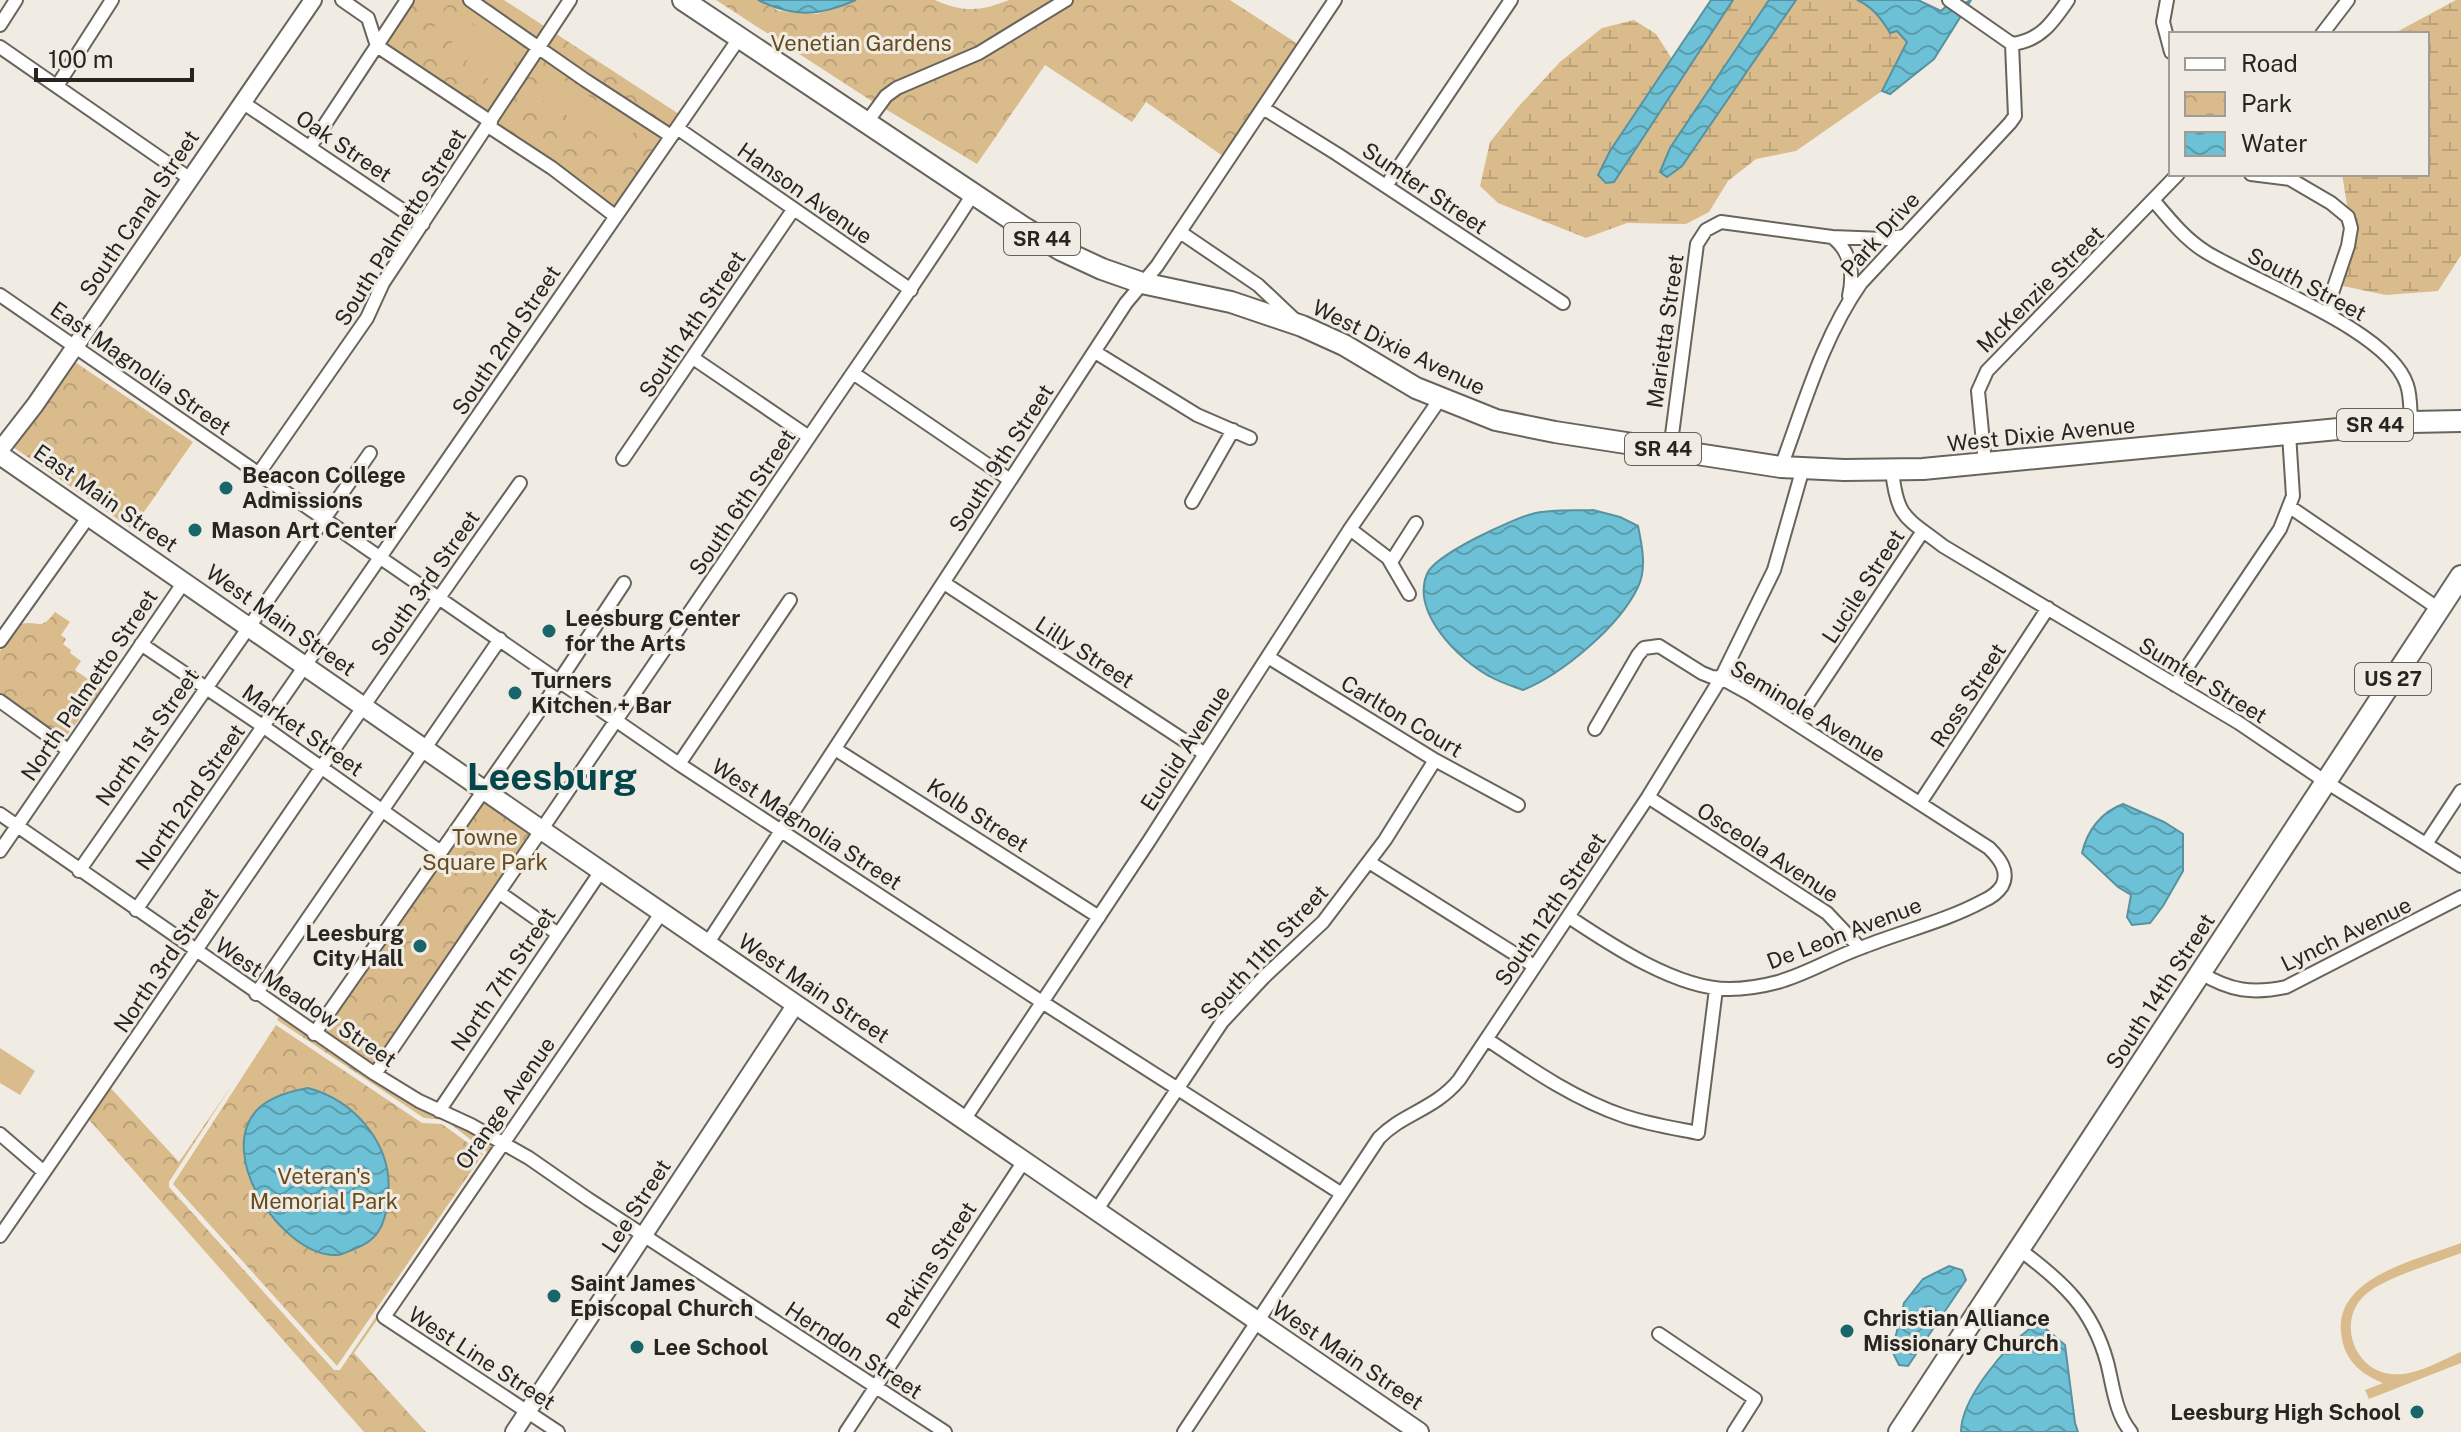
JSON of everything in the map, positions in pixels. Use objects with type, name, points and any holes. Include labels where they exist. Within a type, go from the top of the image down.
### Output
[{"type":"main road","name":"West Dixie Avenue","points":[[683,0],[1061,250],[1142,283],[1231,302],[1302,326],[1344,345],[1440,399],[1523,426],[1781,467],[1892,470],[2411,422],[2461,421]]},
{"type":"main road","name":"East Main Street","points":[[0,452],[184,582]]},
{"type":"main road","name":"South 14th Street","points":[[1899,1432],[2461,576]]},
{"type":"main road","name":"West Main Street","points":[[184,582],[1419,1432]]},
{"type":"street","points":[[0,25],[16,0]]},
{"type":"street","points":[[57,86],[112,0]]},
{"type":"street","points":[[0,47],[185,175],[299,0]]},
{"type":"street","name":"South Canal Street","points":[[0,452],[35,405],[70,344],[185,175],[242,102],[313,0]]},
{"type":"street","points":[[342,0],[368,18],[377,46],[552,168],[615,216]]},
{"type":"street","points":[[310,147],[407,0]]},
{"type":"street","name":"Hanson Avenue","points":[[470,0],[540,46],[574,73],[674,132],[911,290]]},
{"type":"street","name":"South Palmetto Street","points":[[259,473],[367,318],[383,283],[570,0]]},
{"type":"street","points":[[867,122],[886,96],[897,88],[979,53],[1066,0]]},
{"type":"street","name":"South 9th Street","points":[[707,944],[1095,352],[1180,232],[1335,0]]},
{"type":"street","points":[[1386,186],[1511,0]]},
{"type":"street","points":[[1949,0],[2012,44],[2031,41],[2042,34],[2068,0]]},
{"type":"street","points":[[2167,0],[2163,22],[2169,44]]},
{"type":"street","points":[[2324,32],[2348,0]]},
{"type":"street","name":"South 2nd Street","points":[[306,666],[740,37]]},
{"type":"street","name":"Park Drive","points":[[1781,467],[1831,335],[1847,303],[1861,283],[2015,116],[2012,44]]},
{"type":"street","name":"Oak Street","points":[[242,102],[423,224]]},
{"type":"street","name":"Sumter Street","points":[[1263,108],[1563,303]]},
{"type":"street","name":"McKenzie Street","points":[[1985,463],[1978,391],[1987,371],[2176,176]]},
{"type":"street","points":[[2291,177],[2340,209],[2351,223],[2348,246],[2329,302],[2333,317]]},
{"type":"street","name":"South 6th Street","points":[[375,1074],[618,722],[973,194]]},
{"type":"street","name":"South Street","points":[[2154,201],[2189,240],[2206,252],[2333,317],[2368,339],[2402,374],[2409,395],[2411,422]]},
{"type":"street","name":"South 4th Street","points":[[623,459],[793,210]]},
{"type":"street","name":"Marietta Street","points":[[1670,450],[1697,244],[1714,224],[1721,222],[1832,237],[1884,239],[1904,236]]},
{"type":"street","points":[[1180,232],[1258,285],[1302,326]]},
{"type":"street","points":[[1832,237],[1843,248],[1852,272],[1847,303]]},
{"type":"street","name":"East Magnolia Street","points":[[0,295],[259,473]]},
{"type":"street","points":[[0,431],[70,344]]},
{"type":"street","points":[[1095,352],[1197,415],[1250,438]]},
{"type":"street","points":[[693,358],[809,437]]},
{"type":"street","points":[[853,373],[1010,480]]},
{"type":"street","name":"Euclid Avenue","points":[[964,1120],[1350,529],[1440,399]]},
{"type":"street","points":[[1192,502],[1233,430]]},
{"type":"street","points":[[2175,685],[2280,529],[2290,507],[2294,479],[2289,434]]},
{"type":"street","name":"North 1st Street","points":[[79,871],[370,453]]},
{"type":"street","name":"South 12th Street","points":[[1184,1432],[1387,1129],[1449,1093],[1488,1040],[1648,797],[1721,678],[1774,570],[1803,468]]},
{"type":"street","name":"Lucile Street","points":[[1795,723],[1923,531],[1898,507],[1892,470]]},
{"type":"street","name":"West Magnolia Street","points":[[259,473],[781,832],[1342,1194]]},
{"type":"street","name":"South 3rd Street","points":[[362,706],[520,483]]},
{"type":"street","points":[[2290,507],[2439,609]]},
{"type":"street","points":[[0,641],[89,516]]},
{"type":"street","points":[[1391,562],[1416,523]]},
{"type":"street","points":[[1350,529],[1391,562],[1409,594]]},
{"type":"street","name":"Sumter Street","points":[[1923,531],[1955,555],[2239,723],[2326,782],[2461,866]]},
{"type":"street","name":"North Palmetto Street","points":[[0,851],[184,582]]},
{"type":"street","points":[[314,1034],[560,681],[624,583]]},
{"type":"street","name":"Lilly Street","points":[[944,583],[1205,754]]},
{"type":"street","points":[[679,764],[790,600]]},
{"type":"street","name":"Ross Street","points":[[1920,803],[2048,608]]},
{"type":"street","points":[[256,994],[500,639]]},
{"type":"street","name":"Market Street","points":[[141,644],[441,852]]},
{"type":"street","name":"Seminole Avenue","points":[[1595,729],[1638,655],[1651,645],[1659,646],[1712,677],[1721,678],[1795,723],[1988,848]]},
{"type":"street","name":"Carlton Court","points":[[1268,657],[1435,760],[1518,805]]},
{"type":"street","name":"North 2nd Street","points":[[136,910],[306,666]]},
{"type":"street","points":[[0,701],[68,750]]},
{"type":"street","name":"North 3rd Street","points":[[0,1236],[362,706]]},
{"type":"street","name":"Kolb Street","points":[[835,749],[1099,917]]},
{"type":"street","name":"South 11th Street","points":[[1096,1211],[1236,1006],[1310,937],[1369,862],[1435,760]]},
{"type":"street","points":[[2426,844],[2461,791]]},
{"type":"street","name":"Osceola Avenue","points":[[1648,797],[1827,913],[1860,948]]},
{"type":"street","name":"West Meadow Street","points":[[0,814],[375,1074],[439,1111],[502,1142]]},
{"type":"street","name":"De Leon Avenue","points":[[1569,917],[1632,957],[1716,989],[1750,988],[1777,982],[1956,913],[1996,893],[2005,879],[2005,872],[2002,863],[1988,848]]},
{"type":"street","points":[[1369,862],[1534,966]]},
{"type":"street","name":"North 7th Street","points":[[439,1111],[601,871]]},
{"type":"street","points":[[500,893],[558,934]]},
{"type":"street","name":"Lynch Avenue","points":[[2201,973],[2235,990],[2267,991],[2286,987],[2461,897]]},
{"type":"street","name":"Orange Avenue","points":[[385,1318],[502,1142],[662,912]]},
{"type":"street","points":[[1488,1040],[1556,1085],[1606,1109],[1650,1123],[1698,1133],[1716,989]]},
{"type":"street","name":"Lee Street","points":[[514,1432],[796,1004]]},
{"type":"street","points":[[0,1134],[44,1172]]},
{"type":"street","name":"Herndon Street","points":[[502,1142],[945,1432]]},
{"type":"street","name":"Perkins Street","points":[[846,1432],[1024,1161]]},
{"type":"street","points":[[2020,1250],[2059,1280],[2082,1307],[2106,1358],[2123,1422],[2131,1432]]},
{"type":"street","name":"West Line Street","points":[[385,1318],[558,1432]]},
{"type":"street","points":[[1659,1334],[1755,1399],[1734,1432]]},
{"type":"green space","points":[[403,0],[504,0],[682,116],[616,215],[370,51]]},
{"type":"green space","name":"Venetian Gardens","points":[[716,0],[758,0],[779,11],[817,14],[856,0],[935,0],[972,9],[1009,0],[1230,0],[1301,46],[1227,159],[1146,102],[1132,122],[1045,65],[977,164],[867,98]]},
{"type":"green space","points":[[1733,0],[1769,0],[1670,148],[1711,124],[1796,0],[1857,0],[1876,13],[1890,32],[1897,30],[1908,42],[1882,91],[1796,151],[1756,159],[1728,181],[1709,212],[1686,224],[1627,223],[1586,238],[1498,203],[1480,186],[1490,142],[1519,106],[1560,62],[1602,28],[1634,20],[1656,34],[1672,59],[1610,151],[1606,182],[1614,182]]},
{"type":"green space","points":[[2461,0],[2461,255],[2438,291],[2386,295],[2343,286],[2350,245],[2342,176],[2429,176],[2429,32],[2397,32]]},
{"type":"green space","points":[[447,7],[462,17],[441,48],[427,38]]},
{"type":"green space","points":[[466,20],[481,30],[460,61],[446,51]]},
{"type":"green space","points":[[486,33],[500,42],[480,73],[465,64]]},
{"type":"green space","points":[[504,45],[519,55],[499,86],[484,76]]},
{"type":"green space","points":[[556,75],[637,127],[621,151],[541,99]]},
{"type":"green space","points":[[75,362],[193,442],[132,529],[13,447],[70,364]]},
{"type":"green space","points":[[55,612],[70,622],[61,635],[66,639],[63,644],[81,661],[75,670],[102,689],[65,738],[0,693],[0,651],[21,624],[43,624]]},
{"type":"green space","name":"Towne Square Park","points":[[483,797],[534,834],[373,1066],[324,1032]]},
{"type":"green space","points":[[282,1012],[500,1144],[354,1353],[426,1432],[364,1432],[84,1114],[106,1083],[179,1162],[232,1085],[169,1182],[169,1187],[334,1370],[340,1370],[487,1152],[445,1120],[424,1118],[277,1020]]},
{"type":"green space","name":"Veteran's Memorial Park","points":[[276,1025],[422,1123],[442,1124],[483,1154],[337,1366],[173,1184]]},
{"type":"green space","points":[[0,1048],[35,1071],[20,1095],[0,1083]]},
{"type":"green space","points":[[2461,1243],[2461,1253],[2397,1277],[2365,1295],[2352,1317],[2351,1330],[2353,1342],[2367,1363],[2391,1374],[2427,1368],[2461,1352],[2461,1363],[2369,1399],[2365,1390],[2383,1383],[2356,1367],[2344,1347],[2342,1318],[2349,1300],[2380,1274]]},
{"type":"water","points":[[758,0],[856,0],[807,13],[783,10]]},
{"type":"water","points":[[1711,0],[1733,0],[1614,182],[1606,183],[1598,175],[1610,151]]},
{"type":"water","points":[[1769,0],[1796,0],[1682,166],[1667,177],[1660,172],[1670,148]]},
{"type":"water","points":[[1857,0],[1918,0],[1941,11],[1953,0],[1963,4],[1971,0],[1934,59],[1890,94],[1882,91],[1907,42],[1897,31],[1890,33],[1876,14]]},
{"type":"water","points":[[1593,510],[1620,517],[1638,526],[1643,557],[1641,580],[1618,618],[1572,661],[1523,690],[1493,678],[1464,658],[1440,633],[1426,604],[1424,589],[1427,574],[1433,566],[1475,539],[1522,517],[1547,511]]},
{"type":"water","points":[[2123,804],[2183,834],[2183,871],[2150,923],[2132,925],[2127,917],[2131,895],[2082,853],[2096,823]]},
{"type":"water","points":[[308,1088],[342,1103],[356,1115],[368,1128],[385,1160],[388,1197],[382,1224],[373,1238],[339,1255],[317,1251],[296,1240],[277,1222],[249,1176],[244,1151],[246,1128],[263,1104],[275,1097]]},
{"type":"water","points":[[1949,1266],[1962,1270],[1966,1280],[1908,1366],[1899,1365],[1892,1351],[1904,1303],[1923,1279]]},
{"type":"water","points":[[2033,1326],[2045,1328],[2065,1345],[2078,1432],[1961,1432],[1968,1404],[1987,1374],[2010,1346]]},
{"type":"place","name":"Beacon College Admissions","points":[[226,488]]},
{"type":"place","name":"Mason Art Center","points":[[195,530]]},
{"type":"place","name":"Leesburg Center for the Arts","points":[[549,631]]},
{"type":"place","name":"Turners Kitchen + Bar","points":[[515,693]]},
{"type":"place","name":"Leesburg City Hall","points":[[420,946]]},
{"type":"place","name":"Saint James Episcopal Church","points":[[554,1296]]},
{"type":"place","name":"Christian Alliance Missionary Church","points":[[1847,1331]]},
{"type":"place","name":"Lee School","points":[[637,1347]]},
{"type":"place","name":"Leesburg High School","points":[[2417,1412]]},
{"type":"district","name":"Leesburg","points":[[552,776]]}]
